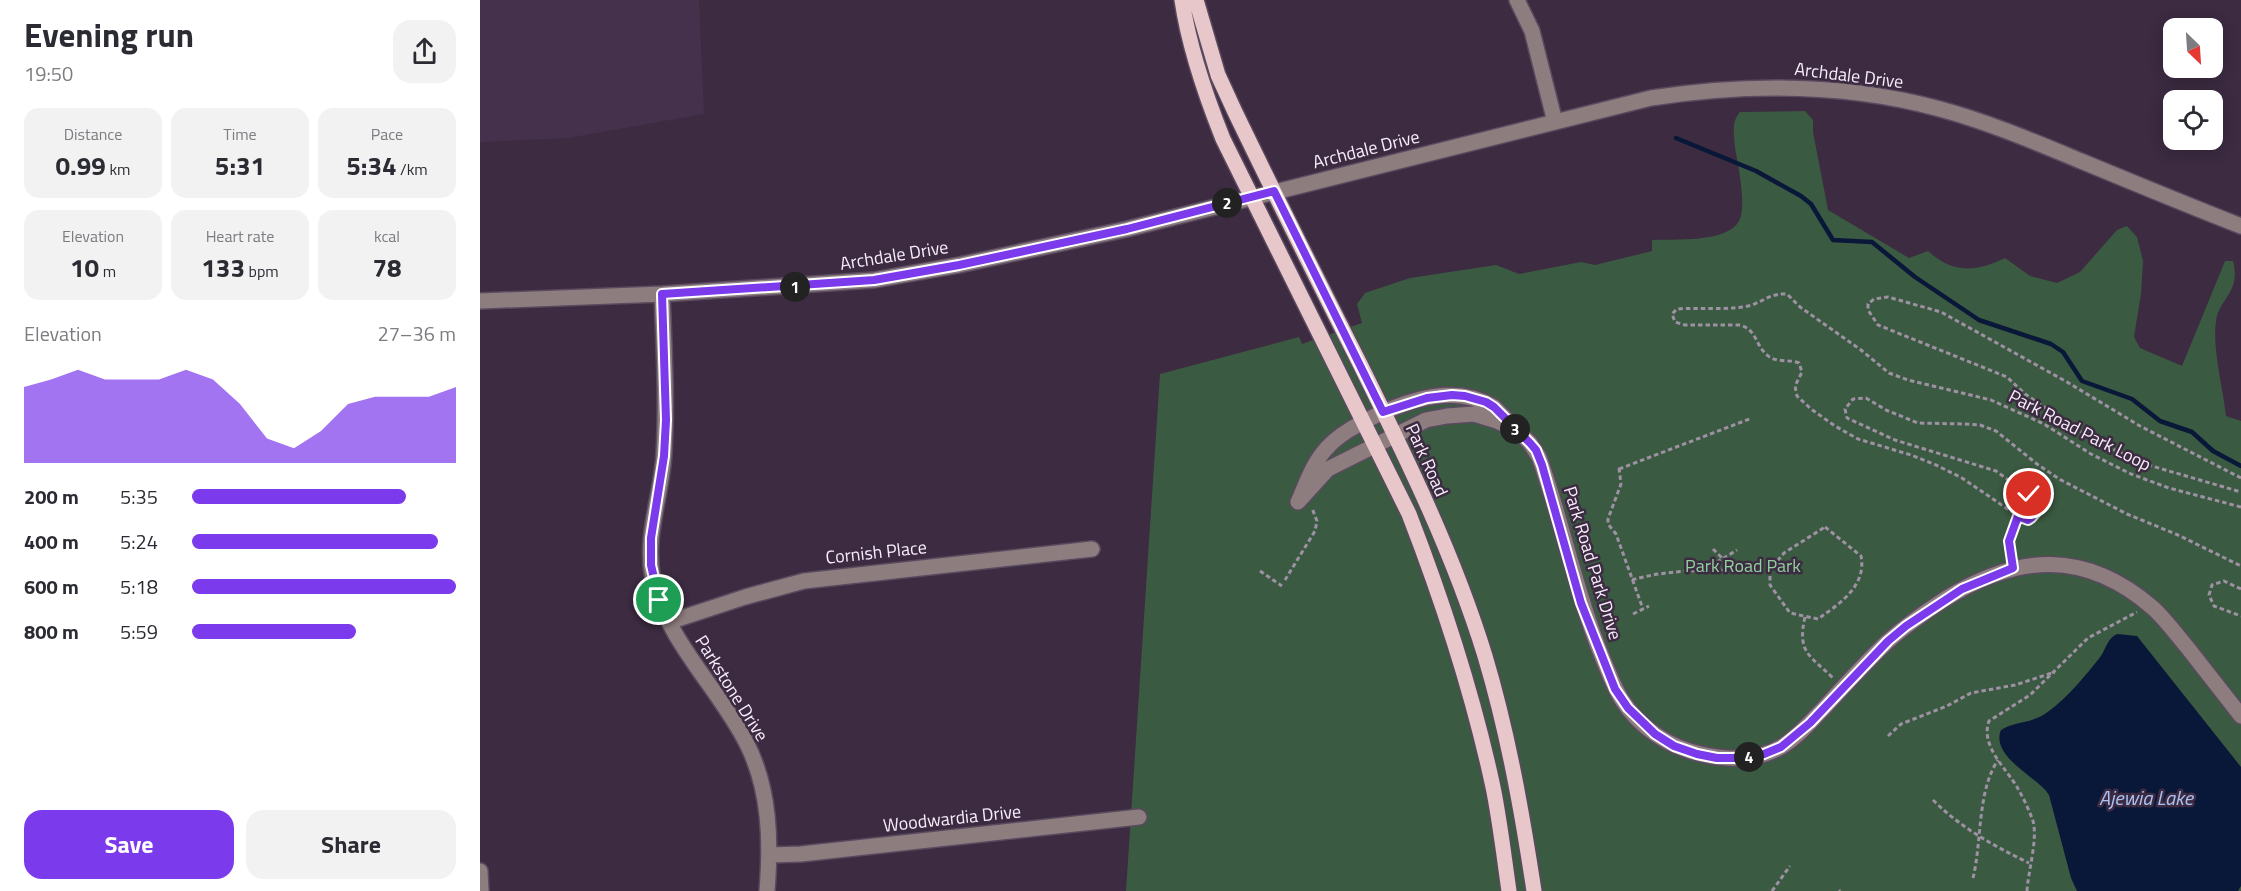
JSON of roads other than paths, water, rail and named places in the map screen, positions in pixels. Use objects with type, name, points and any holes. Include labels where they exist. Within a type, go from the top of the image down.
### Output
[{"type":"main road","points":[[1182,0],[1192,52],[1204,93],[1223,139],[1409,514],[1426,557],[1479,729],[1494,790],[1509,891]]},
{"type":"main road","name":"Park Road","points":[[1196,0],[1218,75],[1383,412],[1449,555],[1484,655],[1501,715],[1519,793],[1534,891]]},
{"type":"street","points":[[1517,0],[1532,31],[1556,122]]},
{"type":"street","name":"Archdale Drive","points":[[480,301],[662,294],[874,280],[959,265],[1127,229],[1652,98],[1699,91],[1789,87],[1862,93],[1940,109],[1972,119],[2241,226]]},
{"type":"street","name":"Parkstone Drive","points":[[662,294],[666,420],[664,456],[651,538],[651,565],[659,600],[669,622],[741,733],[753,757],[762,784],[768,819],[770,855],[768,891]]},
{"type":"street","name":"Park Road Park Drive","points":[[1517,431],[1497,421],[1466,414],[1435,418],[1394,435],[1328,469],[1298,502],[1322,453],[1342,434],[1383,412],[1427,398],[1452,395],[1465,396],[1486,402],[1494,407],[1530,443],[1539,457],[1581,603],[1615,689],[1628,708],[1645,726],[1664,741],[1683,750],[1730,759],[1764,754],[1781,747],[1810,723],[1882,647],[1906,626],[1962,589],[2013,568],[2038,564],[2077,568],[2103,577],[2132,593],[2155,610],[2169,624],[2241,716]]},
{"type":"street","name":"Cornish Place","points":[[669,622],[804,580],[1092,549]]},
{"type":"street","name":"Woodwardia Drive","points":[[770,855],[801,854],[1139,817]]},
{"type":"street","points":[[480,871],[480,891]]},
{"type":"water","name":"Ajewia Lake","points":[[2117,634],[2137,636],[2241,767],[2241,886],[2238,891],[2077,891],[2071,878],[2049,795],[2008,758],[2002,749],[1999,740],[2001,730],[2037,718],[2056,705],[2083,678],[2101,656],[2109,641]]},
{"type":"waterway","points":[[1676,138],[1756,171],[1801,196],[1811,204],[1833,240],[1872,242],[1915,277],[1979,320],[2051,344],[2063,352],[2082,381],[2132,399],[2160,421],[2192,432],[2213,451],[2241,466]]},
{"type":"park label","name":"Park Road Park","points":[[1743,565]]}]
